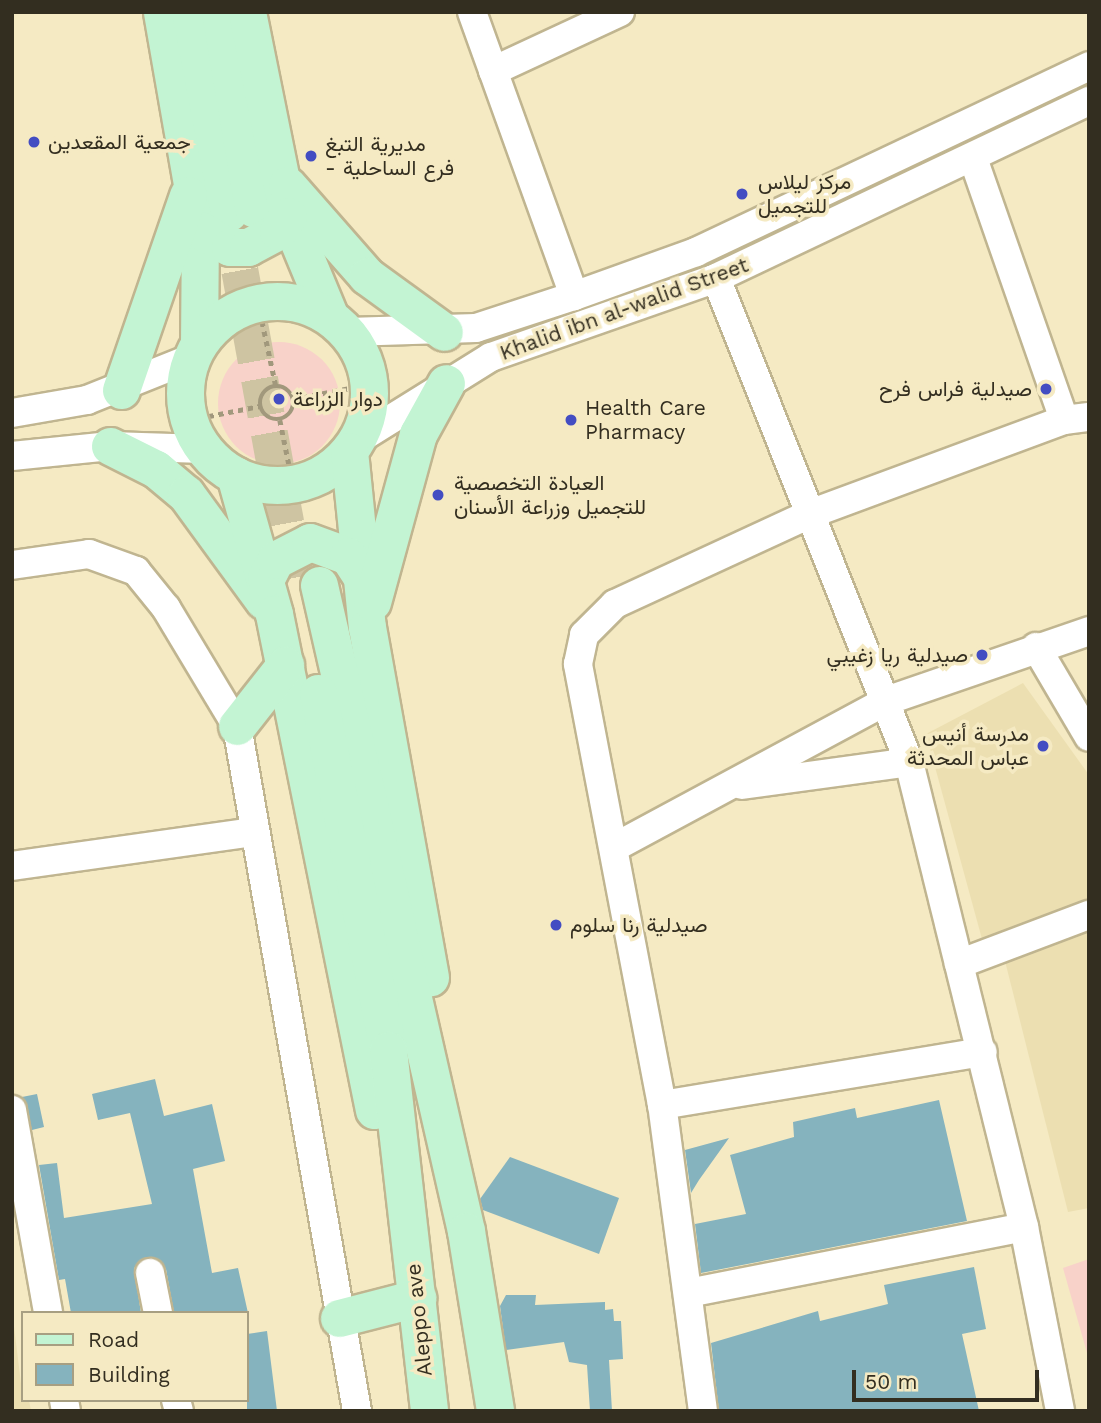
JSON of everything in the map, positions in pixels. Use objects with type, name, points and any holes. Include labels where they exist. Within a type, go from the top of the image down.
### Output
[{"type":"main road","points":[[121,390],[192,183],[162,12]]},
{"type":"main road","points":[[190,12],[243,217]]},
{"type":"main road","points":[[220,12],[243,217]]},
{"type":"main road","points":[[247,12],[277,170],[342,252],[444,332]]},
{"type":"main road","points":[[277,170],[243,217],[195,351],[197,434],[234,475],[289,592],[388,1050],[409,1229]]},
{"type":"main road","points":[[192,183],[243,217],[339,323],[370,384],[353,446],[359,573],[456,1126],[466,1231],[495,1411]]},
{"type":"main road","points":[[195,351],[215,324],[258,302],[283,300],[339,323]]},
{"type":"main road","points":[[367,627],[397,498],[418,433],[446,383]]},
{"type":"main road","points":[[110,446],[156,469],[289,592],[285,665],[369,1090],[409,1229]]},
{"type":"main road","points":[[234,475],[293,484],[334,466],[353,446]]},
{"type":"main road","points":[[359,573],[348,556],[310,542],[275,560],[289,592],[466,1231]]},
{"type":"main road","points":[[237,726],[285,665]]},
{"type":"main road","name":"Aleppo ave","points":[[409,1229],[427,1404]]},
{"type":"main road","points":[[339,1318],[417,1298]]},
{"type":"street","points":[[472,12],[574,296]]},
{"type":"street","points":[[493,71],[620,12]]},
{"type":"street","points":[[339,323],[444,332],[574,296],[695,252],[1089,66]]},
{"type":"street","name":"Khalid ibn al-walid Street","points":[[353,446],[446,383],[491,357],[716,278],[1089,101]]},
{"type":"street","points":[[703,1411],[662,1105],[615,847],[578,664],[584,635],[615,604],[810,514],[1076,419],[973,158]]},
{"type":"street","points":[[716,278],[909,762],[983,1052],[1024,1227],[1060,1411]]},
{"type":"street","points":[[12,413],[121,390],[195,351]]},
{"type":"street","points":[[12,456],[197,434]]},
{"type":"street","points":[[12,565],[89,554],[136,571],[166,608],[237,726],[357,1411]]},
{"type":"street","points":[[615,847],[886,701],[1089,631]]},
{"type":"street","points":[[1037,647],[1089,737]]},
{"type":"street","points":[[725,788],[909,762]]},
{"type":"street","points":[[12,866],[255,832]]},
{"type":"street","points":[[959,964],[1089,915]]},
{"type":"street","points":[[662,1105],[983,1052]]},
{"type":"street","points":[[12,1110],[48,1311]]},
{"type":"street","points":[[688,1293],[1024,1227]]},
{"type":"street","points":[[150,1273],[158,1311]]},
{"type":"path","points":[[258,302],[276,386],[293,399],[370,384]]},
{"type":"path","points":[[276,386],[265,390],[260,406],[265,416],[280,420]]},
{"type":"path","points":[[280,420],[292,410],[293,399]]},
{"type":"path","points":[[197,434],[260,406]]},
{"type":"path","points":[[280,420],[293,484]]},
{"type":"shaded area","name":"دوار الزراعة","points":[[279,342],[302,346],[322,360],[336,380],[340,403],[336,426],[322,446],[302,460],[279,464],[256,460],[236,446],[222,426],[218,403],[222,380],[236,360],[256,346]]},
{"type":"shaded area","points":[[1023,683],[1089,775],[1089,898],[982,939],[926,734]]},
{"type":"shaded area","points":[[1089,931],[1089,1208],[1068,1212],[1005,961]]},
{"type":"shaded area","points":[[1089,1259],[1089,1360],[1063,1268]]},
{"type":"shaded area","points":[[12,1310],[21,1402],[29,1402],[31,1411],[12,1411]]},
{"type":"building","points":[[155,1079],[164,1116],[212,1104],[225,1161],[193,1169],[212,1273],[238,1268],[248,1311],[174,1311],[166,1269],[147,1257],[134,1268],[141,1311],[71,1311],[65,1279],[59,1280],[39,1165],[57,1163],[64,1218],[152,1204],[130,1113],[98,1120],[92,1094]]},
{"type":"building","points":[[37,1094],[44,1127],[32,1130],[22,1097]]},
{"type":"building","points":[[939,1100],[967,1221],[701,1273],[695,1224],[746,1214],[730,1155],[794,1137],[793,1122],[855,1108],[857,1118]]},
{"type":"building","points":[[729,1138],[699,1180],[691,1193],[685,1150]]},
{"type":"building","points":[[510,1157],[619,1198],[599,1254],[483,1210],[480,1199]]},
{"type":"building","points":[[974,1267],[986,1329],[962,1334],[979,1411],[719,1411],[711,1343],[818,1311],[820,1321],[888,1304],[884,1285]]},
{"type":"building","points":[[506,1295],[536,1295],[535,1305],[605,1302],[605,1310],[613,1309],[614,1321],[621,1321],[623,1359],[609,1360],[612,1411],[590,1411],[587,1365],[569,1362],[564,1342],[506,1350],[500,1306]]},
{"type":"building","points":[[267,1331],[277,1411],[247,1411],[248,1334]]},
{"type":"tunnel","points":[[230,216],[298,592]]},
{"type":"place","name":"جمعية المقعدين","points":[[34,142]]},
{"type":"place","name":"مديرية التبغ - فرع الساحلية","points":[[311,156]]},
{"type":"place","name":"مركز ليلاس للتجميل","points":[[742,194]]},
{"type":"place","name":"صيدلية فراس فرح","points":[[1046,389]]},
{"type":"place","name":"دوار الزراعة","points":[[279,399]]},
{"type":"place","name":"Health Care Pharmacy","points":[[571,420]]},
{"type":"place","name":"العيادة التخصصية للتجميل وزراعة الأسنان","points":[[438,495]]},
{"type":"place","name":"صيدلية ريا زغيبي","points":[[982,655]]},
{"type":"place","name":"مدرسة أنيس عباس المحدثة","points":[[1043,746]]},
{"type":"place","name":"صيدلية رنا سلوم","points":[[556,925]]}]
